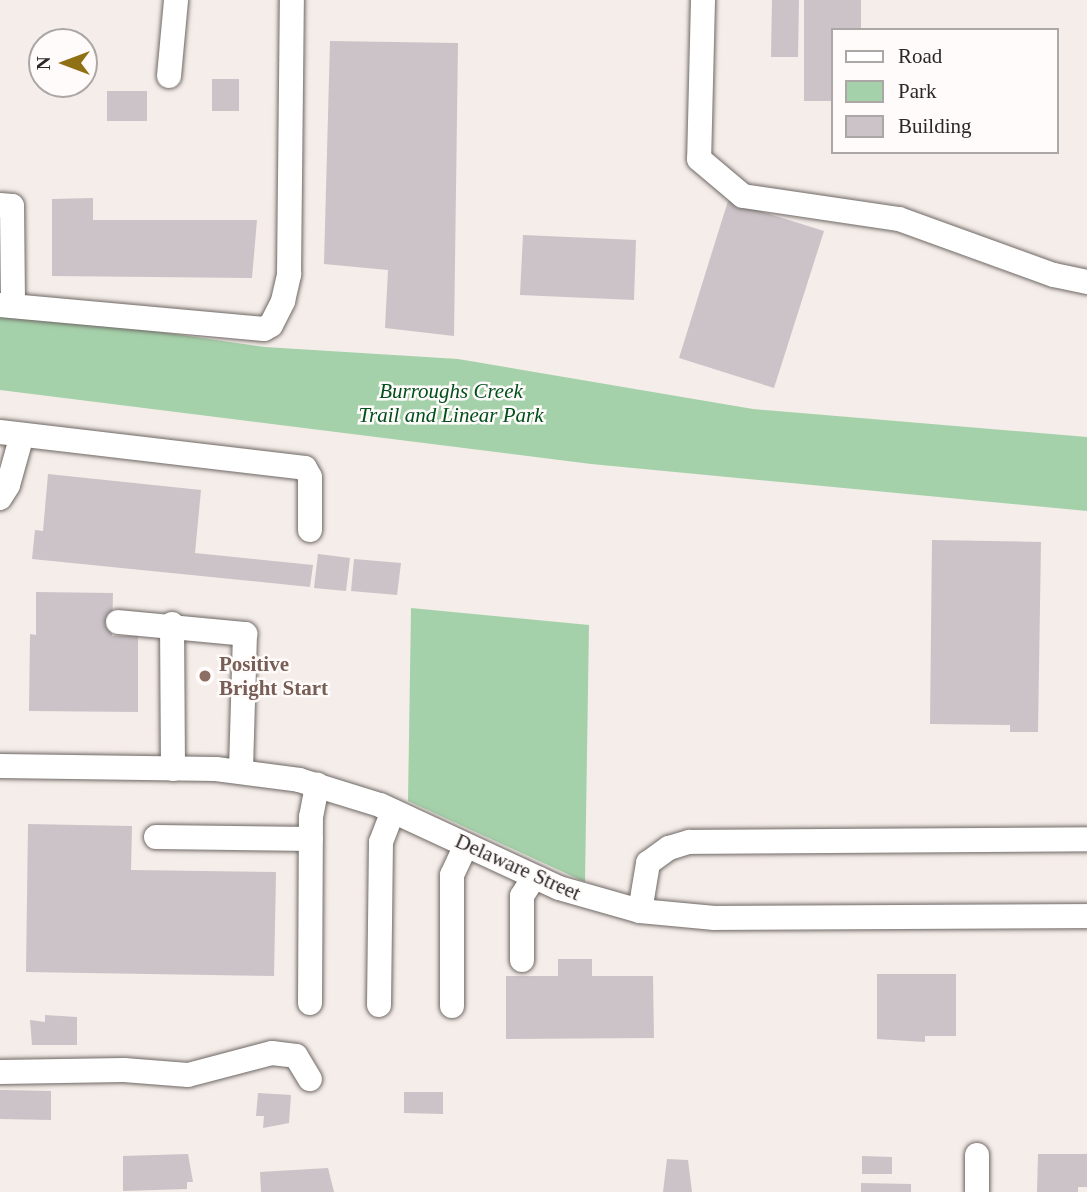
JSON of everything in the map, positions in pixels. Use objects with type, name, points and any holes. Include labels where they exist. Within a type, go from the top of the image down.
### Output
[{"type":"street","points":[[169,76],[176,0]]},
{"type":"street","points":[[0,205],[12,206],[6,305],[264,329],[271,325],[284,301],[289,274],[292,0]]},
{"type":"street","points":[[703,0],[699,159],[743,195],[900,219],[1054,275],[1087,282]]},
{"type":"street","points":[[0,498],[11,433],[281,461],[305,468],[310,477],[310,530]]},
{"type":"street","points":[[118,622],[172,624],[245,634],[241,772]]},
{"type":"street","points":[[172,624],[173,769]]},
{"type":"street","name":"Delaware Street","points":[[0,766],[241,772],[317,785],[393,811],[534,877],[592,900],[640,911],[715,918],[1087,916]]},
{"type":"street","points":[[310,1003],[311,839],[317,785]]},
{"type":"street","points":[[379,1005],[381,842],[393,811]]},
{"type":"street","points":[[156,837],[311,839]]},
{"type":"street","points":[[640,911],[648,863],[669,848],[689,842],[1087,839]]},
{"type":"street","points":[[452,1006],[453,875],[466,845]]},
{"type":"street","points":[[522,960],[522,896],[534,877]]},
{"type":"street","points":[[0,1072],[124,1070],[188,1075],[272,1053],[296,1056],[310,1079]]},
{"type":"street","points":[[977,1155],[977,1192]]},
{"type":"green space","name":"Burroughs Creek Trail and Linear Park","points":[[0,309],[265,347],[458,359],[753,409],[1087,437],[1087,511],[591,464],[0,390]]},
{"type":"green space","points":[[411,608],[589,625],[585,882],[408,801]]},
{"type":"building","points":[[772,0],[799,0],[798,57],[771,57]]},
{"type":"building","points":[[804,0],[861,0],[861,28],[832,28],[832,101],[804,101]]},
{"type":"building","points":[[330,41],[458,43],[454,336],[385,328],[388,270],[324,264]]},
{"type":"building","points":[[212,79],[239,79],[239,111],[212,111]]},
{"type":"building","points":[[107,91],[147,91],[147,121],[107,121]]},
{"type":"building","points":[[93,198],[93,220],[257,220],[252,278],[52,276],[52,199]]},
{"type":"building","points":[[728,201],[824,231],[774,388],[679,358]]},
{"type":"building","points":[[523,235],[636,240],[634,300],[520,295]]},
{"type":"building","points":[[48,474],[201,490],[195,553],[313,565],[310,587],[32,559],[35,530],[43,531]]},
{"type":"building","points":[[932,540],[1041,542],[1038,732],[1010,732],[1010,725],[930,724]]},
{"type":"building","points":[[318,554],[350,558],[346,591],[314,588]]},
{"type":"building","points":[[354,559],[401,563],[397,595],[351,591]]},
{"type":"building","points":[[36,592],[113,593],[112,636],[138,636],[138,712],[29,711],[30,634],[36,635]]},
{"type":"building","points":[[28,824],[132,826],[131,870],[276,872],[274,976],[26,972]]},
{"type":"building","points":[[558,959],[592,959],[592,976],[653,976],[654,1038],[506,1039],[506,976],[558,976]]},
{"type":"building","points":[[877,974],[956,974],[956,1036],[925,1036],[925,1042],[877,1039]]},
{"type":"building","points":[[45,1015],[77,1017],[77,1045],[32,1045],[30,1020],[45,1022]]},
{"type":"building","points":[[0,1090],[51,1091],[51,1120],[0,1119]]},
{"type":"building","points":[[404,1092],[443,1092],[443,1114],[404,1113]]},
{"type":"building","points":[[258,1093],[291,1095],[289,1123],[263,1128],[264,1116],[256,1116]]},
{"type":"building","points":[[188,1154],[193,1182],[187,1182],[187,1189],[123,1191],[123,1156]]},
{"type":"building","points":[[1038,1154],[1087,1154],[1087,1187],[1078,1187],[1078,1192],[1037,1192]]},
{"type":"building","points":[[862,1156],[892,1157],[892,1174],[862,1174]]},
{"type":"building","points":[[667,1159],[688,1160],[692,1192],[663,1192]]},
{"type":"building","points":[[328,1168],[334,1192],[261,1192],[260,1172]]},
{"type":"building","points":[[861,1183],[911,1184],[911,1192],[861,1192]]},
{"type":"place","name":"Positive Bright Start","points":[[205,676]]}]
